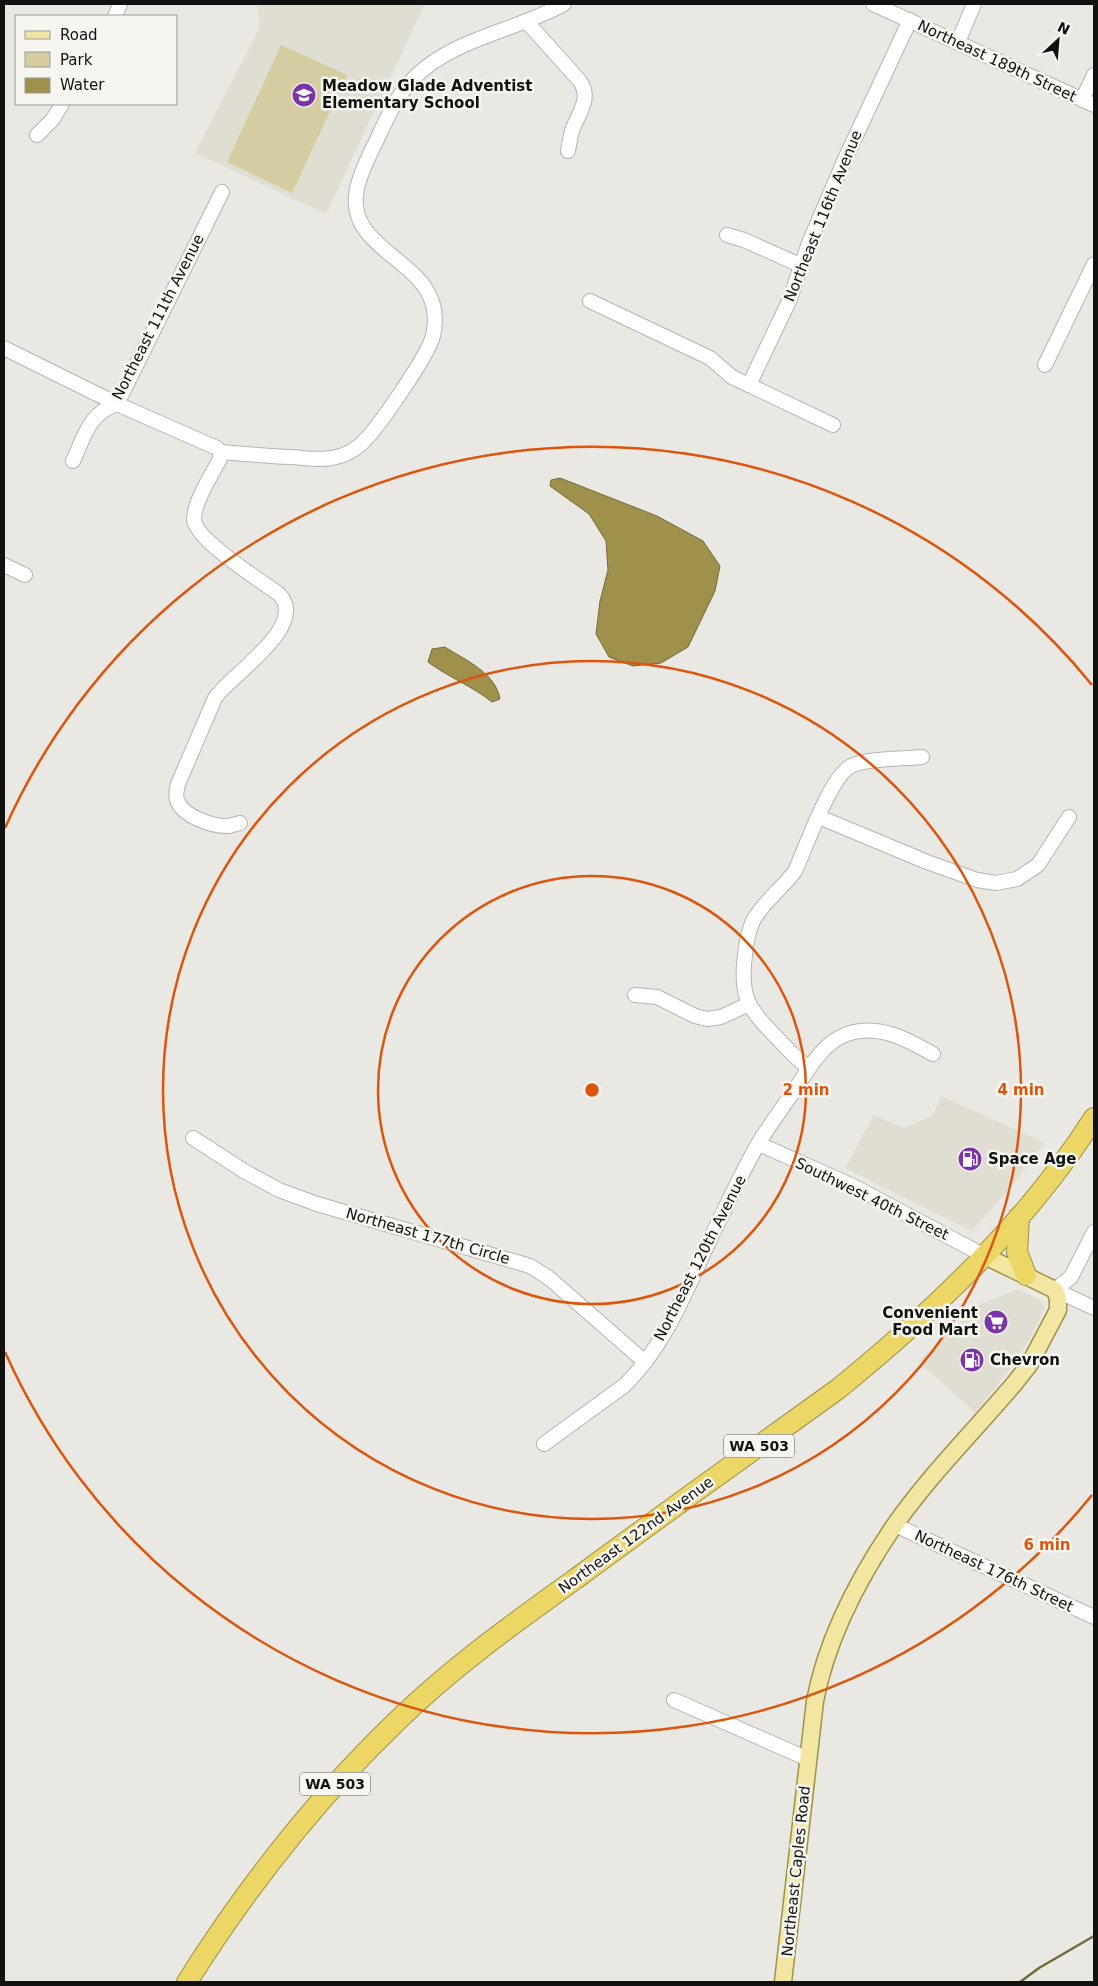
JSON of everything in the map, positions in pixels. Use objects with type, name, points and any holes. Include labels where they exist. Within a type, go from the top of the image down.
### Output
[{"type":"highway","name":"Northeast 122nd Avenue","points":[[187,1982],[215,1937],[274,1855],[348,1770],[397,1720],[431,1689],[519,1620],[838,1389],[886,1349],[985,1256],[1068,1156],[1094,1118]]},
{"type":"highway","points":[[1019,1217],[1017,1252],[1026,1275]]},
{"type":"main road","points":[[808,1759],[815,1701],[825,1659],[833,1637],[852,1598],[895,1526],[934,1476],[994,1409],[1029,1365],[1058,1310],[1058,1299],[1055,1290],[985,1256]]},
{"type":"main road","name":"Northeast Caples Road","points":[[783,1982],[808,1759]]},
{"type":"street","points":[[220,452],[311,459],[330,458],[354,450],[372,432],[404,386],[432,340],[435,316],[432,300],[423,285],[407,268],[377,244],[366,232],[359,219],[356,197],[362,171],[393,106],[415,76],[450,52],[564,4]]},
{"type":"street","name":"Northeast 189th Street","points":[[873,4],[1088,103]]},
{"type":"street","points":[[958,42],[974,4]]},
{"type":"street","name":"Northeast 116th Avenue","points":[[749,385],[790,299],[809,243],[845,159],[910,20]]},
{"type":"street","points":[[526,21],[584,88],[585,101],[572,132],[568,151]]},
{"type":"street","points":[[1088,103],[1094,75]]},
{"type":"street","points":[[37,135],[53,119],[61,105]]},
{"type":"street","name":"Northeast 111th Avenue","points":[[73,461],[94,417],[107,407],[117,404],[222,192]]},
{"type":"street","points":[[727,235],[744,240],[802,266]]},
{"type":"street","points":[[1045,365],[1094,264]]},
{"type":"street","points":[[590,301],[710,358],[732,377],[834,425]]},
{"type":"street","points":[[4,348],[117,404],[217,448],[220,452],[220,459],[195,512],[196,527],[209,543],[279,594],[286,605],[286,616],[282,626],[261,652],[215,698],[178,784],[176,796],[184,811],[208,822],[229,826],[240,823]]},
{"type":"street","points":[[4,565],[25,575]]},
{"type":"street","points":[[809,1068],[759,1019],[745,995],[742,981],[750,930],[763,907],[795,871],[833,786],[845,769],[863,763],[922,757]]},
{"type":"street","points":[[819,817],[893,849],[958,874],[977,880],[1006,882],[1024,875],[1038,865],[1070,816]]},
{"type":"street","points":[[635,995],[656,997],[695,1016],[707,1019],[721,1016],[749,1004]]},
{"type":"street","name":"Northeast 120th Avenue","points":[[544,1444],[625,1385],[645,1362],[670,1322],[740,1178],[759,1144],[822,1051],[840,1037],[861,1030],[890,1034],[932,1054]]},
{"type":"street","name":"Northeast 177th Circle","points":[[193,1138],[244,1171],[279,1190],[326,1207],[530,1266],[549,1278],[645,1362]]},
{"type":"street","name":"Southwest 40th Street","points":[[759,1144],[853,1186],[985,1256]]},
{"type":"street","points":[[1094,1232],[1071,1277],[1055,1290],[1094,1308]]},
{"type":"street","name":"Northeast 176th Street","points":[[895,1526],[1094,1617]]},
{"type":"street","points":[[674,1700],[808,1759]]},
{"type":"shaded area","name":"Meadow Glade Adventist Elementary School","points":[[256,4],[425,4],[326,214],[195,153],[255,37],[260,22]]},
{"type":"shaded area","points":[[941,1096],[1045,1143],[1006,1193],[972,1231],[845,1168],[874,1115],[904,1128],[932,1116]]},
{"type":"shaded area","points":[[1017,1289],[1041,1300],[1045,1308],[1028,1342],[1008,1372],[975,1413],[919,1361],[977,1306]]},
{"type":"green space","points":[[281,45],[347,75],[292,193],[227,162]]},
{"type":"water","points":[[560,478],[657,516],[703,541],[720,566],[715,591],[688,647],[661,663],[633,666],[609,657],[596,634],[600,601],[608,570],[606,541],[589,514],[550,486],[551,480]]},
{"type":"water","points":[[445,647],[470,662],[486,675],[493,682],[500,699],[492,702],[428,662],[432,649]]},
{"type":"waterway","points":[[1020,1982],[1039,1968],[1094,1936]]},
{"type":"place","name":"Meadow Glade Adventist Elementary School","points":[[304,95]]},
{"type":"place","name":"Space Age","points":[[970,1159]]},
{"type":"place","name":"Convenient Food Mart","points":[[996,1322]]},
{"type":"place","name":"Chevron","points":[[972,1360]]}]
